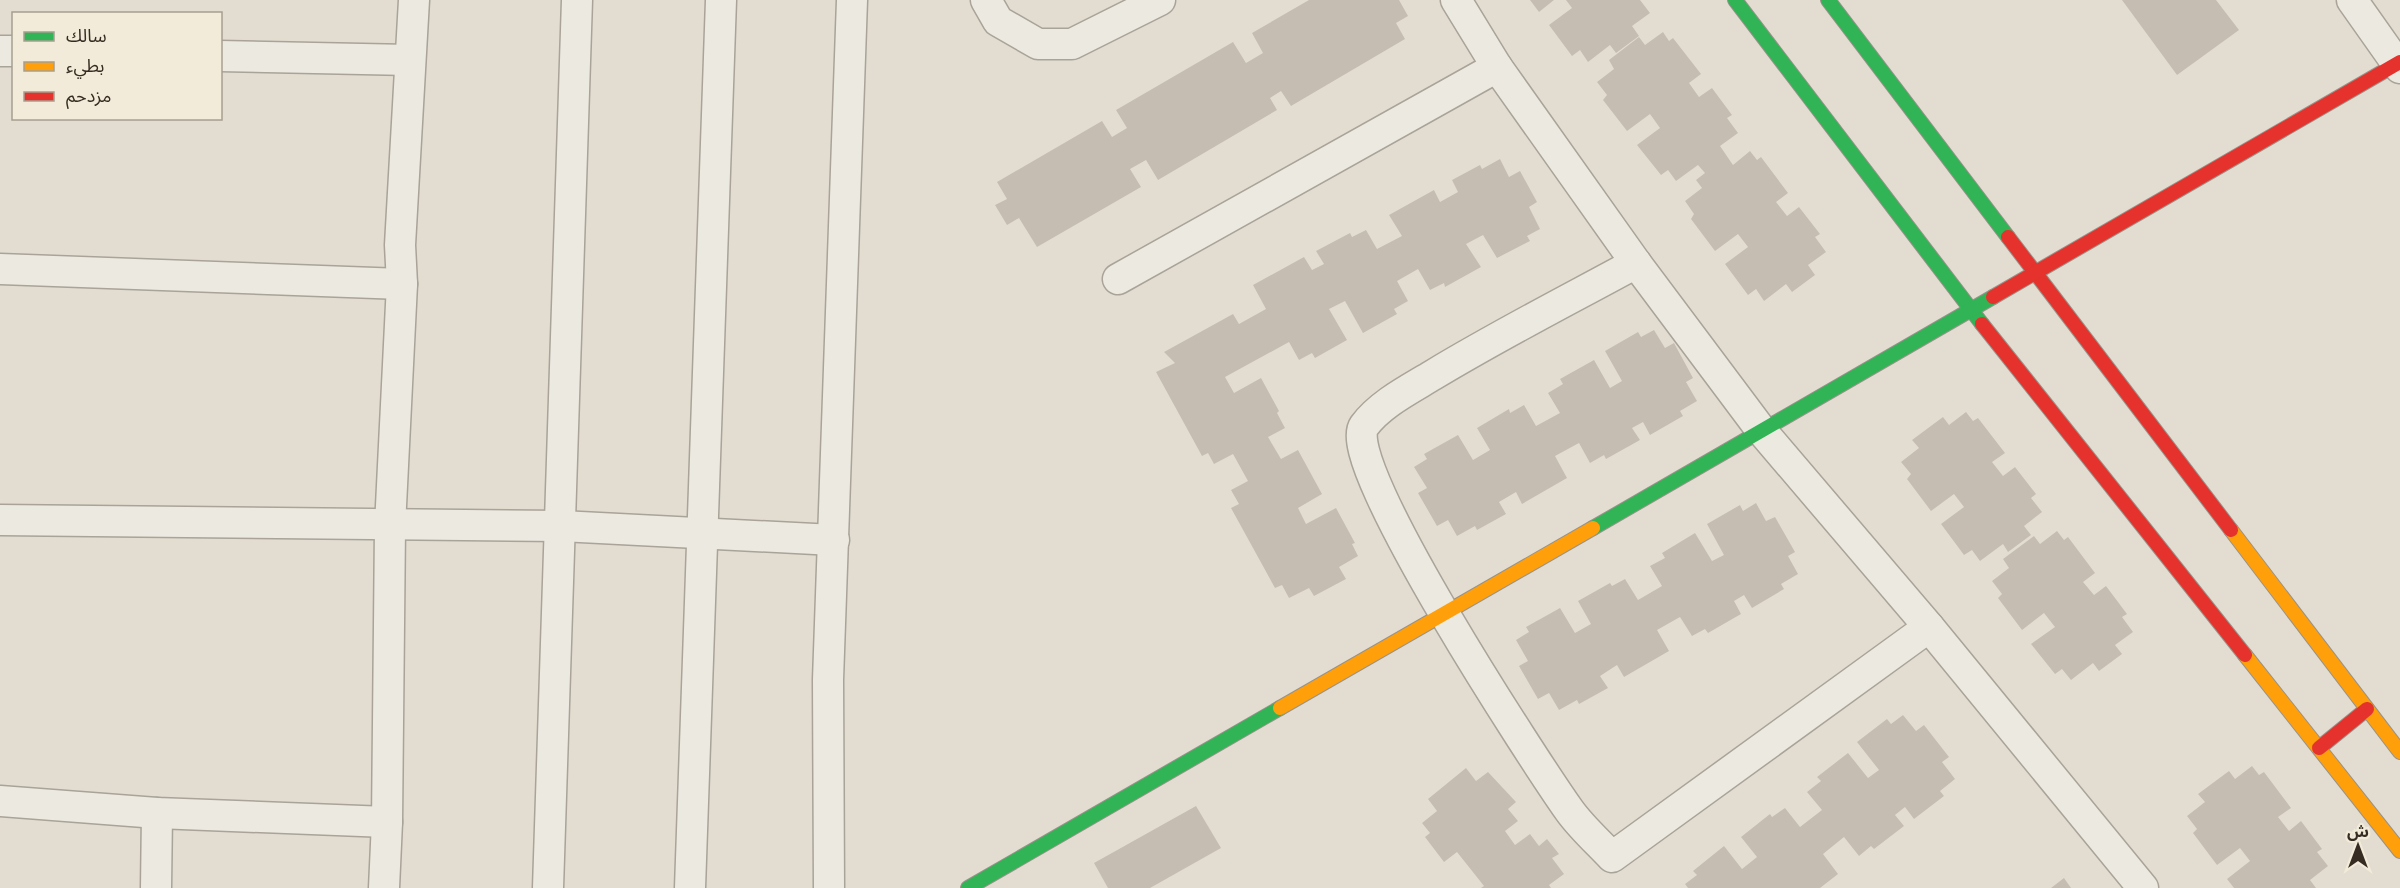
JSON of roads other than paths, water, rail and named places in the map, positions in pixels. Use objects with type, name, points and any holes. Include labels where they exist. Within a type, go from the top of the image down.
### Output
[{"type":"main road","points":[[1735,0],[1971,310],[2400,851]]},
{"type":"main road","points":[[1828,0],[2400,752]]},
{"type":"main road","points":[[968,888],[1443,612],[2399,65]]},
{"type":"main road","points":[[2319,748],[2367,709]]},
{"type":"street","points":[[384,888],[387,822],[390,526],[402,284],[400,245],[414,0]]},
{"type":"street","points":[[548,888],[577,0]]},
{"type":"street","points":[[690,888],[721,0]]},
{"type":"street","points":[[829,888],[828,680],[852,0]]},
{"type":"street","points":[[986,0],[998,21],[1038,44],[1072,44],[1160,0]]},
{"type":"street","points":[[1456,0],[1497,67],[1636,263],[1761,430],[1929,627],[2143,888]]},
{"type":"street","points":[[2352,0],[2399,65]]},
{"type":"street","points":[[222,56],[410,60]]},
{"type":"street","points":[[1118,279],[1497,67]]},
{"type":"street","points":[[1636,263],[1393,399],[1363,427],[1360,437],[1373,479],[1443,612],[1485,684],[1571,813],[1612,857],[1929,627]]},
{"type":"street","points":[[0,269],[402,284]]},
{"type":"street","points":[[0,520],[390,526],[561,526],[834,540]]},
{"type":"street","points":[[0,801],[157,813],[387,822]]},
{"type":"street","points":[[156,888],[157,813]]}]
